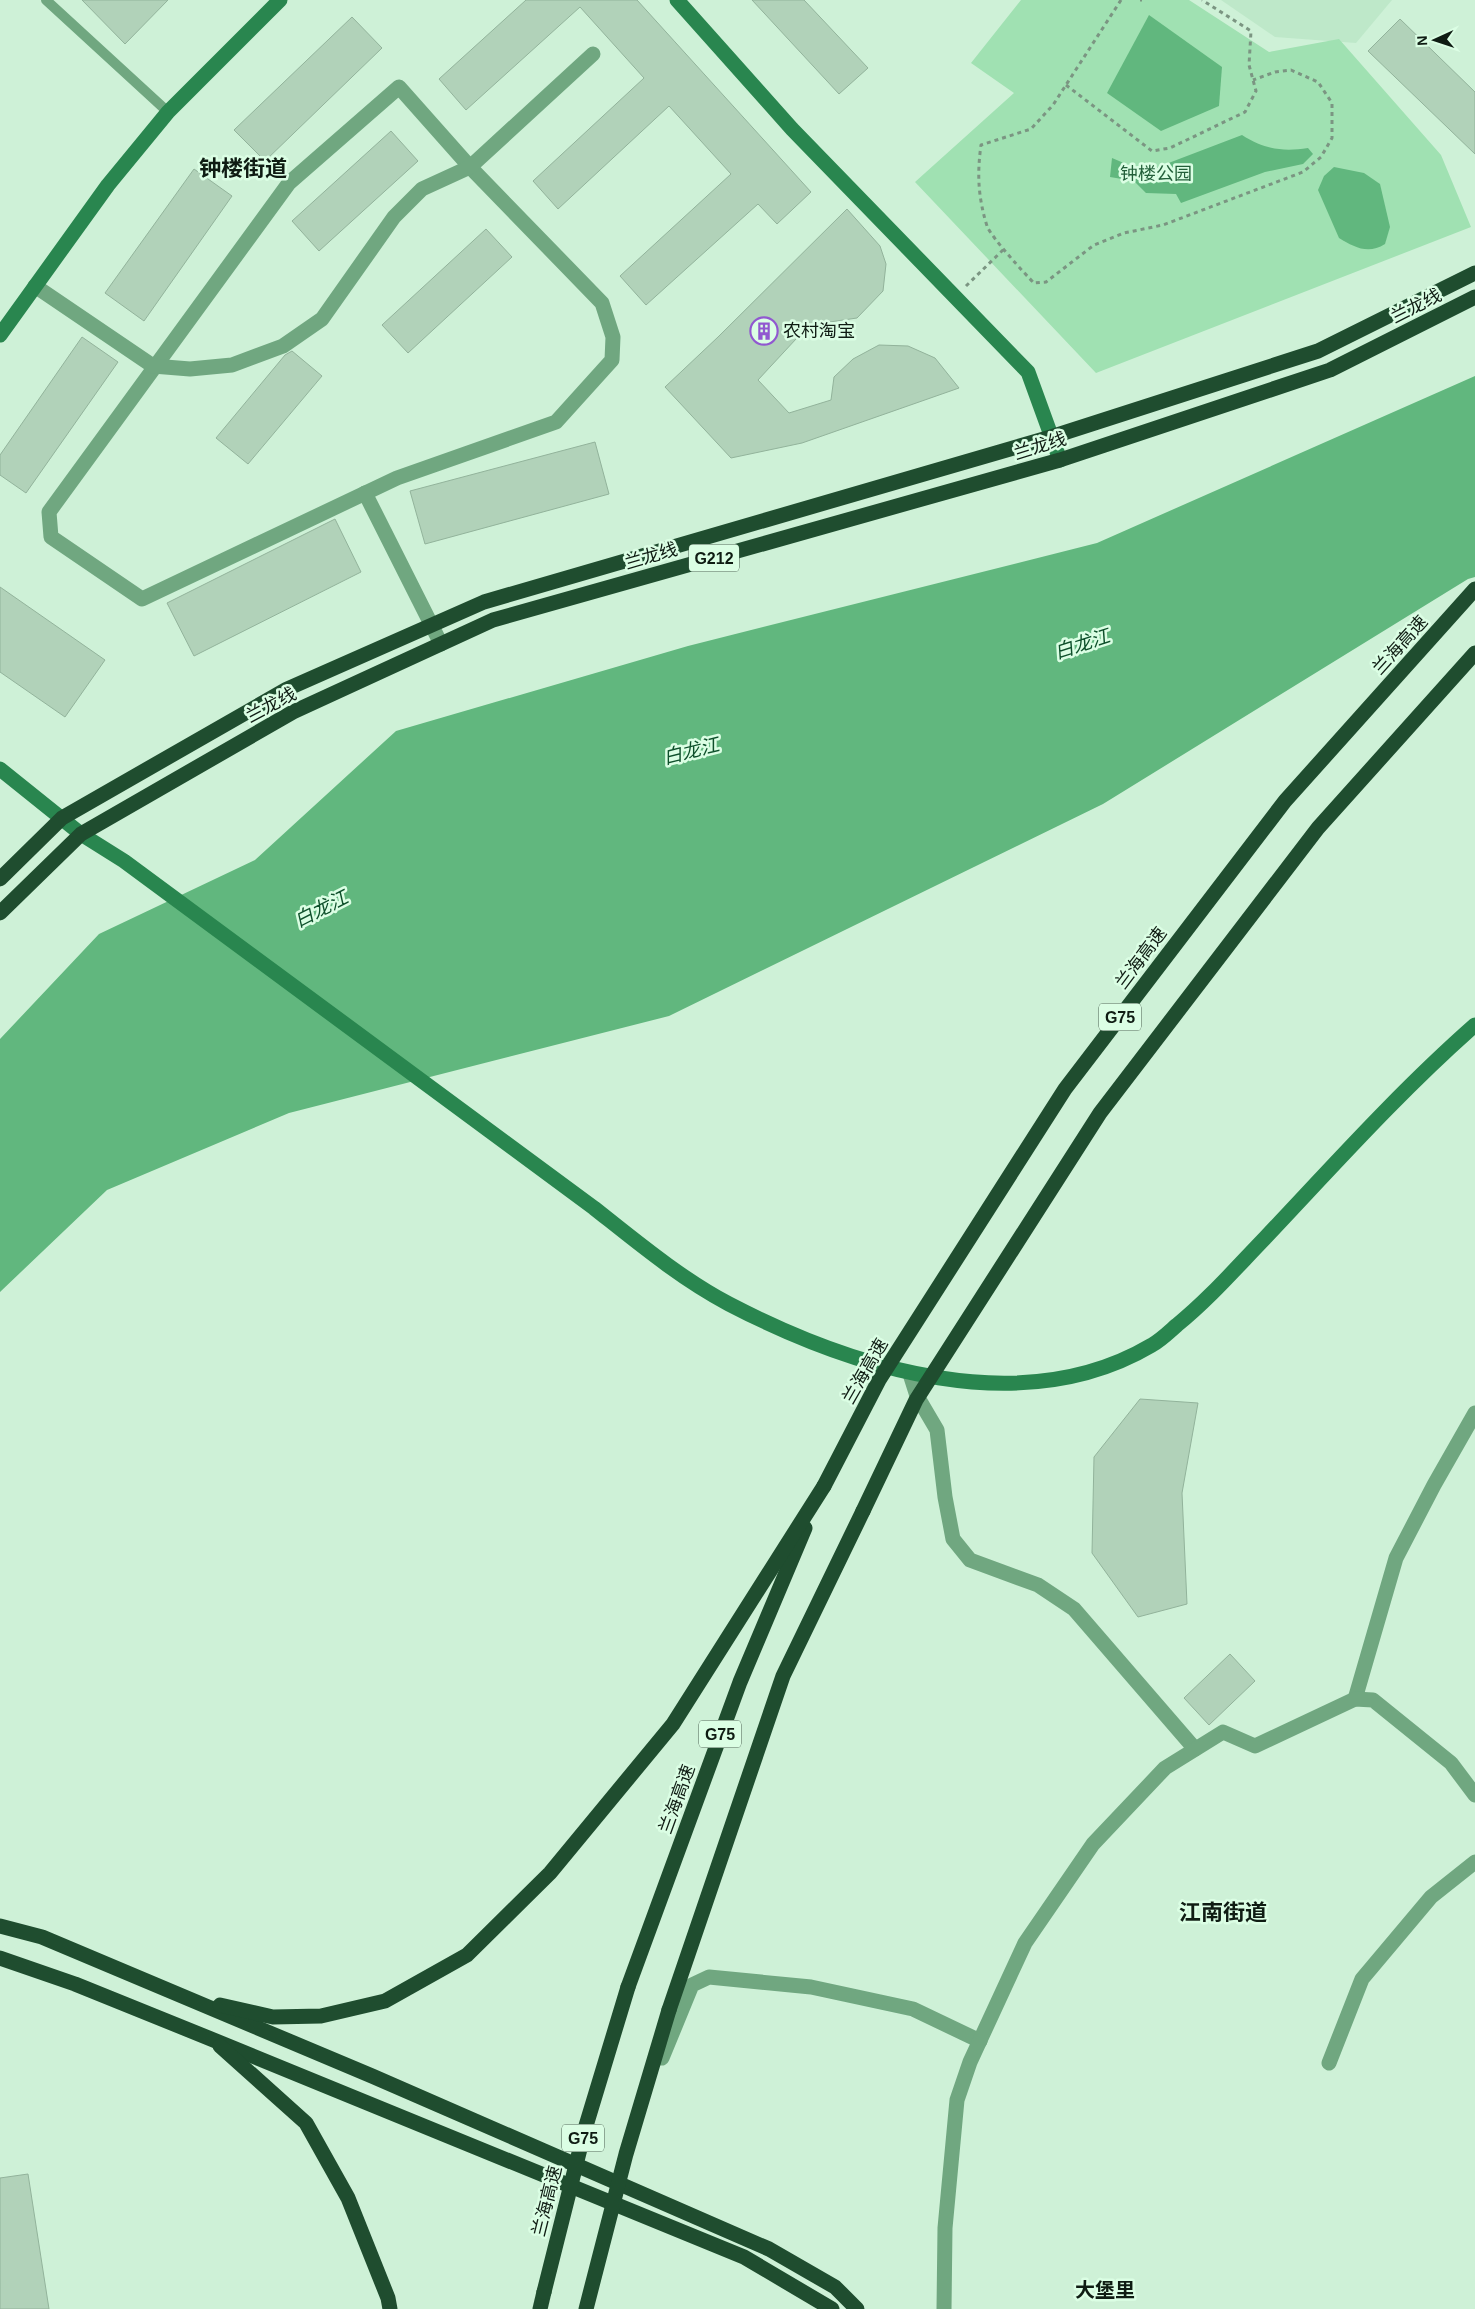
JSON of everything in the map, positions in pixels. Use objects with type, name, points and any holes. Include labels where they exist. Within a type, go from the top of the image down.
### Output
[{"type":"highway","name":"兰龙线","points":[[0,879],[62,818],[287,689],[484,602],[1051,436],[1318,351],[1475,273]]},
{"type":"highway","name":"兰龙线","points":[[0,913],[81,834],[293,712],[493,620],[1060,460],[1330,370],[1475,297]]},
{"type":"highway","name":"兰海高速","points":[[540,2309],[585,2130],[628,1987],[740,1682],[824,1486],[879,1380],[1065,1089],[1285,801],[1475,589]]},
{"type":"highway","name":"G75","points":[[586,2309],[626,2154],[669,2010],[783,1676],[916,1400],[1100,1113],[1318,828],[1475,653]]},
{"type":"highway","points":[[180,1996],[273,2017],[322,2016],[385,2001],[467,1956],[550,1873],[673,1724],[824,1486]]},
{"type":"highway","points":[[0,1926],[42,1937],[372,2076],[769,2249],[835,2287],[857,2309]]},
{"type":"highway","points":[[0,1958],[75,1984],[744,2257],[832,2309]]},
{"type":"highway","points":[[211,2039],[306,2123],[348,2198],[388,2298],[390,2309]]},
{"type":"street","points":[[0,335],[108,185],[168,112],[280,0]]},
{"type":"street","points":[[677,0],[792,128],[1028,372],[1060,460]]},
{"type":"street","points":[[35,286],[153,366],[190,369],[232,364],[283,346],[322,319],[394,217],[422,189],[470,167],[593,54]]},
{"type":"street","points":[[399,87],[470,167],[602,303],[613,337],[612,360],[556,422],[397,478],[142,599],[51,537],[49,512],[153,366],[289,183],[399,87]]},
{"type":"street","points":[[365,493],[441,644]]},
{"type":"street","points":[[0,769],[81,834],[124,861],[594,1208],[663,1262],[728,1304],[811,1341],[910,1374],[981,1384],[1050,1381],[1107,1368],[1154,1344],[1200,1306],[1425,1069],[1475,1025]]},
{"type":"street","points":[[910,1374],[917,1396],[937,1430],[945,1497],[953,1539],[970,1560],[1038,1585],[1074,1609],[1195,1749]]},
{"type":"street","points":[[1355,1699],[1396,1558],[1434,1485],[1475,1413]]},
{"type":"street","points":[[944,2309],[945,2228],[957,2100],[980,2041],[1025,1943],[1093,1844],[1165,1768],[1223,1732],[1255,1746],[1355,1699],[1373,1700],[1451,1763],[1475,1795]]},
{"type":"street","points":[[1329,2064],[1362,1979],[1431,1897],[1475,1862]]},
{"type":"street","points":[[662,2058],[692,1985],[709,1977],[811,1987],[913,2009],[980,2041]]},
{"type":"lane","points":[[46,0],[168,112]]},
{"type":"path","points":[[1121,0],[1053,105],[1031,129],[980,145],[977,179],[988,228],[1020,270],[1034,283],[1046,282],[1094,245],[1124,233],[1163,225],[1303,172],[1321,157],[1332,138],[1332,103],[1318,82],[1291,70],[1275,72],[1253,80]]},
{"type":"path","points":[[1066,85],[1152,151],[1170,148],[1245,112],[1256,91],[1249,65],[1251,31],[1202,0]]},
{"type":"path","points":[[955,297],[1005,248]]},
{"type":"shaded area","points":[[1221,0],[1392,0],[1356,43],[1275,37]]},
{"type":"green space","name":"钟楼公园","points":[[1021,0],[1189,0],[1269,52],[1339,39],[1441,155],[1471,227],[1096,373],[915,182],[1014,93],[971,63]]},
{"type":"water","points":[[1149,15],[1222,67],[1219,106],[1161,131],[1107,93]]},
{"type":"water","points":[[1242,135],[1250,140],[1274,148],[1290,150],[1308,148],[1313,154],[1303,164],[1265,172],[1181,203],[1176,194],[1146,193],[1134,181],[1110,177],[1112,158],[1145,172]]},
{"type":"water","points":[[1334,167],[1364,173],[1380,184],[1390,227],[1385,244],[1373,249],[1367,249],[1356,247],[1339,238],[1318,190],[1324,176]]},
{"type":"water","name":"白龙江","points":[[1475,376],[1475,577],[1468,579],[1103,804],[669,1016],[289,1113],[107,1190],[0,1292],[0,1039],[99,934],[255,860],[396,731],[688,646],[1097,543]]},
{"type":"building","points":[[82,0],[168,0],[125,44]]},
{"type":"building","points":[[526,0],[637,0],[811,192],[777,224],[758,204],[646,305],[620,276],[731,174],[669,106],[558,209],[533,181],[644,78],[580,7],[466,110],[439,79]]},
{"type":"building","points":[[752,0],[804,0],[868,68],[839,94]]},
{"type":"building","points":[[352,17],[382,48],[265,161],[234,130]]},
{"type":"building","points":[[1400,19],[1475,92],[1475,154],[1368,51]]},
{"type":"building","points":[[391,131],[418,161],[319,251],[292,221]]},
{"type":"building","points":[[194,169],[232,196],[144,321],[105,293]]},
{"type":"building","name":"农村淘宝","points":[[847,209],[880,246],[886,264],[883,291],[857,318],[809,325],[758,380],[789,413],[831,400],[834,377],[853,359],[879,345],[908,346],[935,358],[959,388],[802,443],[731,458],[665,387]]},
{"type":"building","points":[[486,229],[512,257],[408,353],[382,325]]},
{"type":"building","points":[[82,337],[118,362],[26,493],[0,475],[0,455]]},
{"type":"building","points":[[292,351],[322,376],[248,464],[216,438],[285,355]]},
{"type":"building","points":[[595,442],[609,494],[425,544],[410,491]]},
{"type":"building","points":[[335,519],[361,572],[194,656],[167,603]]},
{"type":"building","points":[[0,587],[105,660],[65,717],[0,672]]},
{"type":"building","points":[[1140,1399],[1198,1403],[1182,1493],[1187,1604],[1138,1617],[1092,1553],[1094,1457]]},
{"type":"building","points":[[1230,1654],[1255,1681],[1209,1725],[1184,1698]]},
{"type":"building","points":[[28,2174],[49,2309],[0,2309],[0,2178]]},
{"type":"place","name":"农村淘宝","points":[[764,331]]},
{"type":"district","name":"钟楼街道","points":[[243,168]]},
{"type":"district","name":"江南街道","points":[[1223,1912]]},
{"type":"district","name":"大堡里","points":[[1105,2290]]}]
